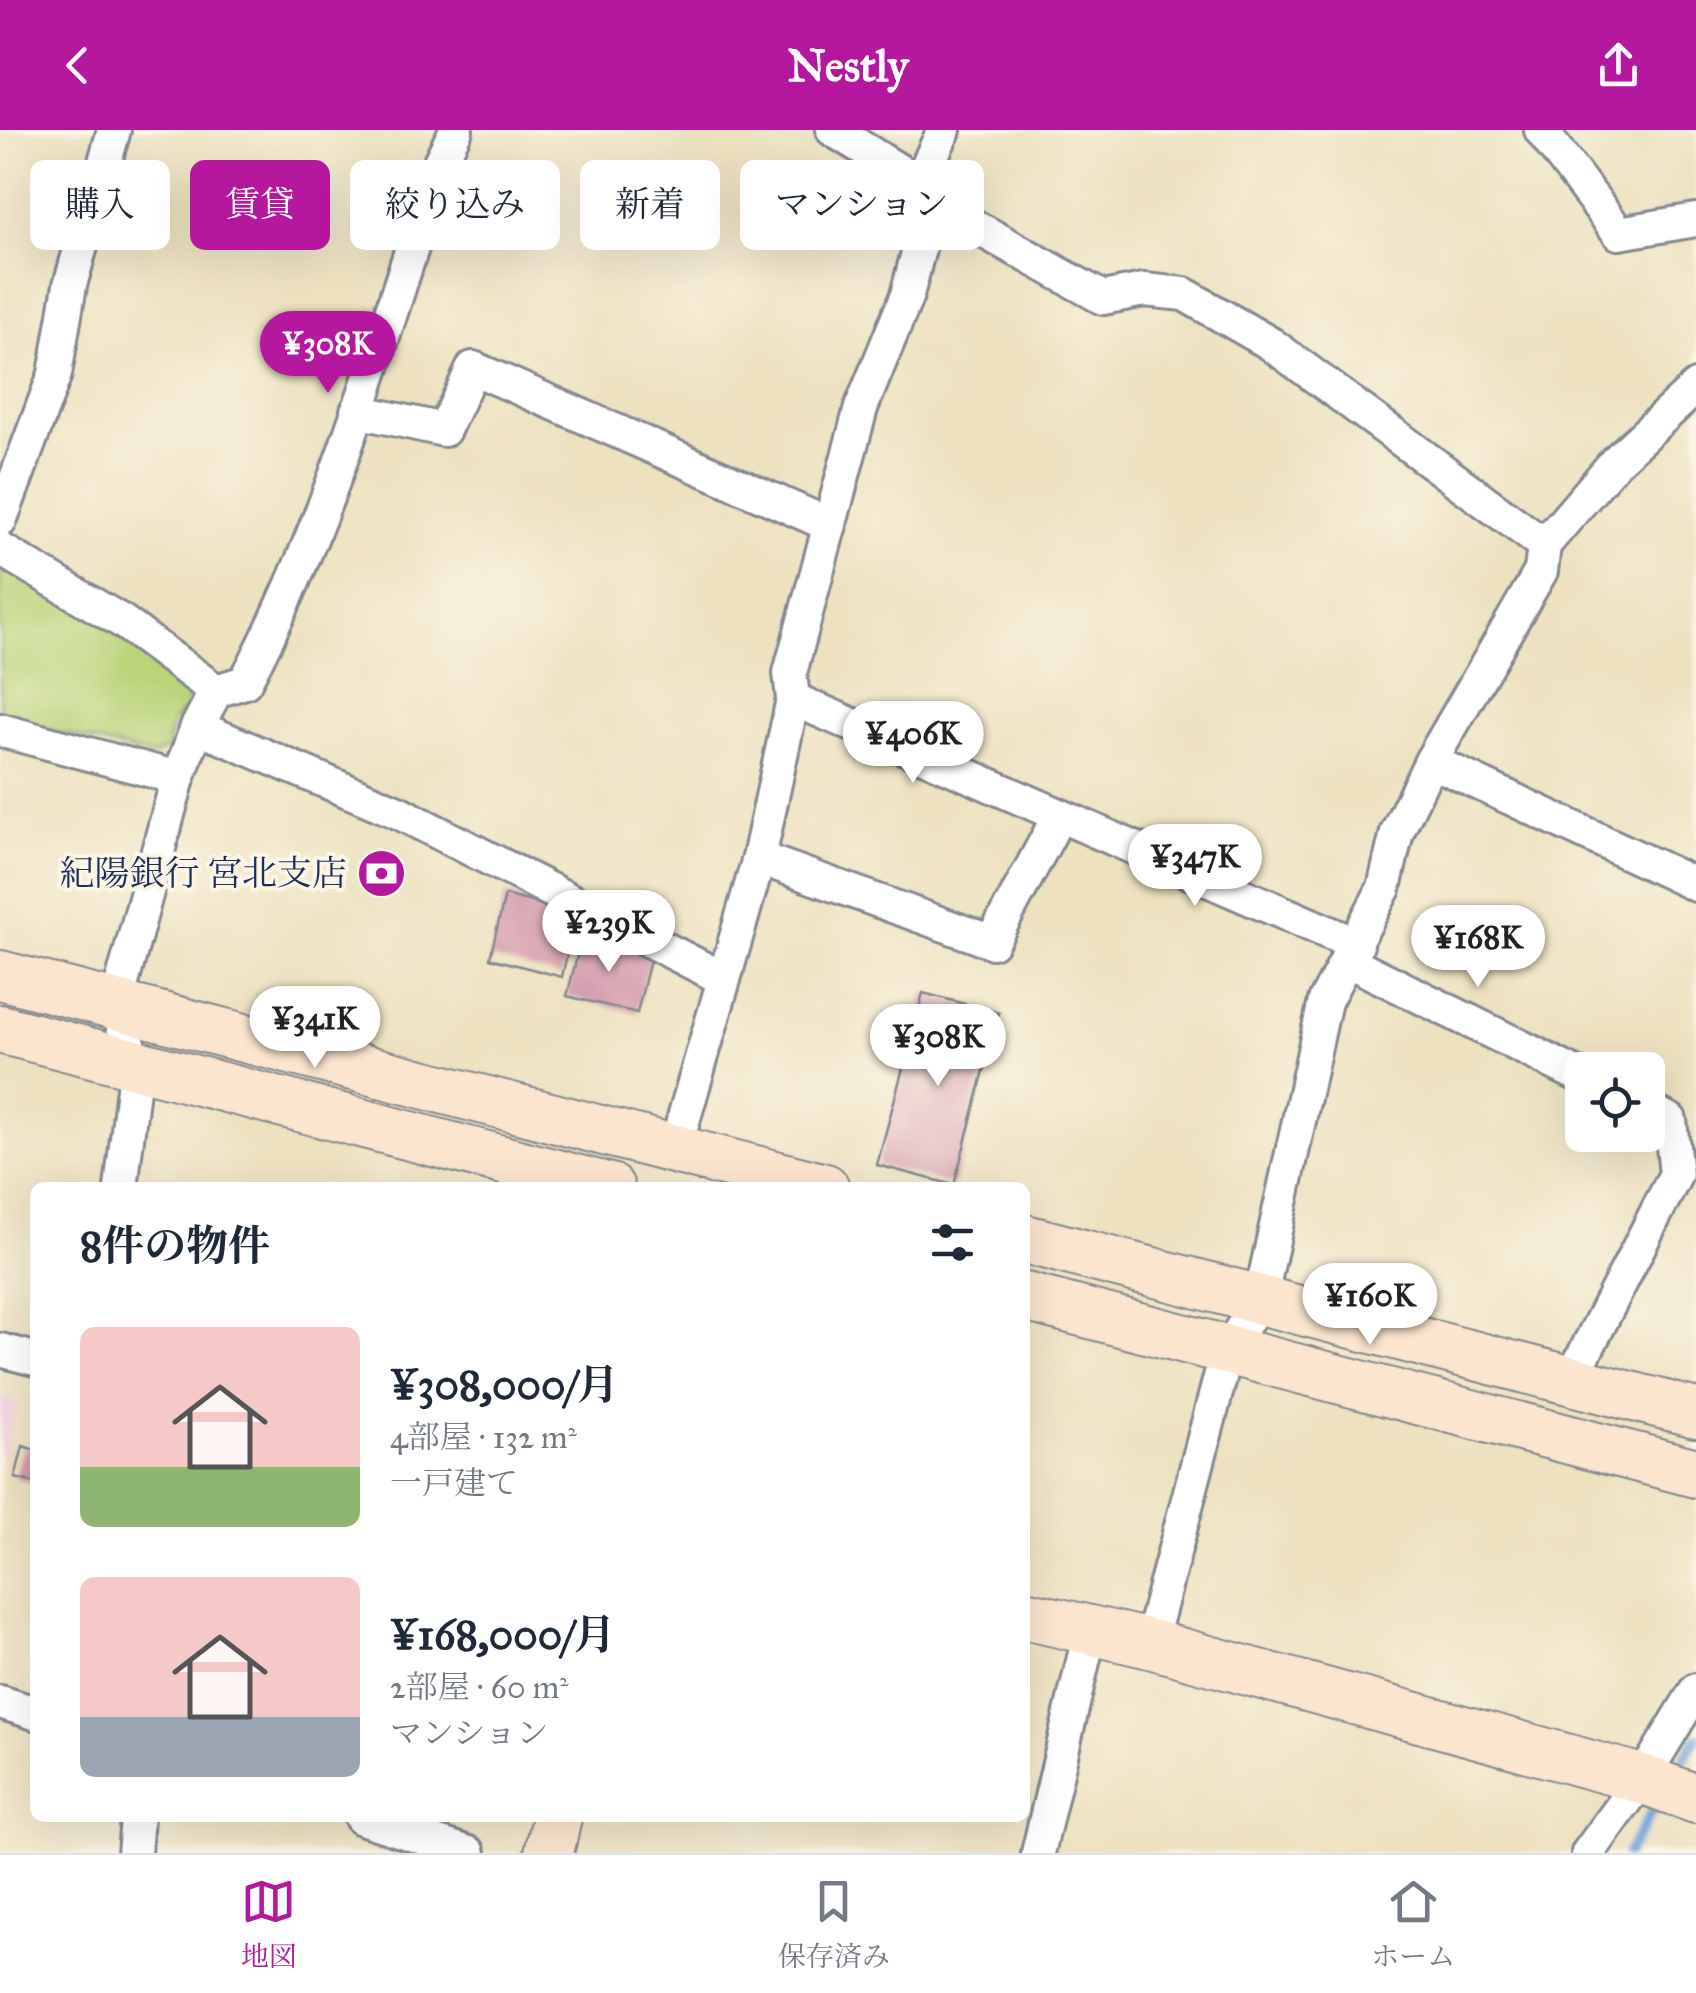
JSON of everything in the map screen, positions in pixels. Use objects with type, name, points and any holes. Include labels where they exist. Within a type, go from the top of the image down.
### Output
[{"type":"street","points":[[0,522],[55,374],[70,284],[114,130]]},
{"type":"street","points":[[122,1182],[136,1064],[116,1005],[178,778],[197,727],[216,691],[245,682],[283,612],[440,162],[456,130]]},
{"type":"street","points":[[833,130],[877,160]]},
{"type":"street","points":[[935,160],[944,130]]},
{"type":"street","points":[[1541,130],[1619,233],[1696,220]]},
{"type":"street","points":[[984,228],[1103,298],[1144,290],[1184,294],[1271,344],[1544,545]]},
{"type":"street","points":[[682,1168],[724,979],[759,858],[792,699],[790,673],[861,408],[908,295],[916,250]]},
{"type":"street","points":[[356,411],[444,430],[472,368],[830,525]]},
{"type":"street","points":[[1150,1644],[1226,1351],[1260,1300],[1326,1001],[1384,888],[1397,832],[1431,761],[1542,571],[1544,545],[1616,461],[1696,387]]},
{"type":"street","points":[[0,550],[123,622],[216,691]]},
{"type":"street","points":[[792,699],[1059,816],[1352,952],[1565,1068]]},
{"type":"street","points":[[197,727],[400,813],[724,979]]},
{"type":"street","points":[[0,730],[178,778]]},
{"type":"street","points":[[1431,761],[1696,884]]},
{"type":"street","points":[[759,858],[992,942],[1059,816]]},
{"type":"street","points":[[0,975],[682,1168],[782,1182]]},
{"type":"street","points":[[0,1029],[587,1182]]},
{"type":"street","points":[[1571,1380],[1686,1176],[1670,1120],[1665,1118]]},
{"type":"street","points":[[1030,1240],[1696,1413]]},
{"type":"street","points":[[1030,1298],[1696,1473]]},
{"type":"street","points":[[0,1350],[30,1358]]},
{"type":"street","points":[[1030,1616],[1150,1644],[1642,1778],[1696,1799]]},
{"type":"street","points":[[1038,1853],[1090,1632]]},
{"type":"street","points":[[1588,1853],[1642,1778],[1696,1690]]},
{"type":"street","points":[[0,1702],[30,1711]]},
{"type":"street","points":[[134,1853],[137,1822]]},
{"type":"street","points":[[373,1822],[470,1853]]},
{"type":"street","points":[[549,1853],[556,1822]]},
{"type":"shaded area","points":[[0,1385],[1,1397],[17,1402],[0,1467]]},
{"type":"green space","points":[[0,563],[120,627],[189,684],[190,705],[173,722],[167,749],[153,756],[0,718]]},
{"type":"building","points":[[505,895],[576,914],[562,977],[490,958]]},
{"type":"building","points":[[582,937],[651,956],[637,1013],[567,996]]},
{"type":"building","points":[[923,993],[999,1013],[955,1182],[877,1165]]},
{"type":"building","points":[[23,1446],[30,1448],[30,1482],[15,1478]]},
{"type":"waterway","points":[[1674,1775],[1696,1738]]},
{"type":"waterway","points":[[1627,1853],[1660,1799]]},
{"type":"place","name":"紀陽銀行 宮北支店","points":[[382,873]]}]
